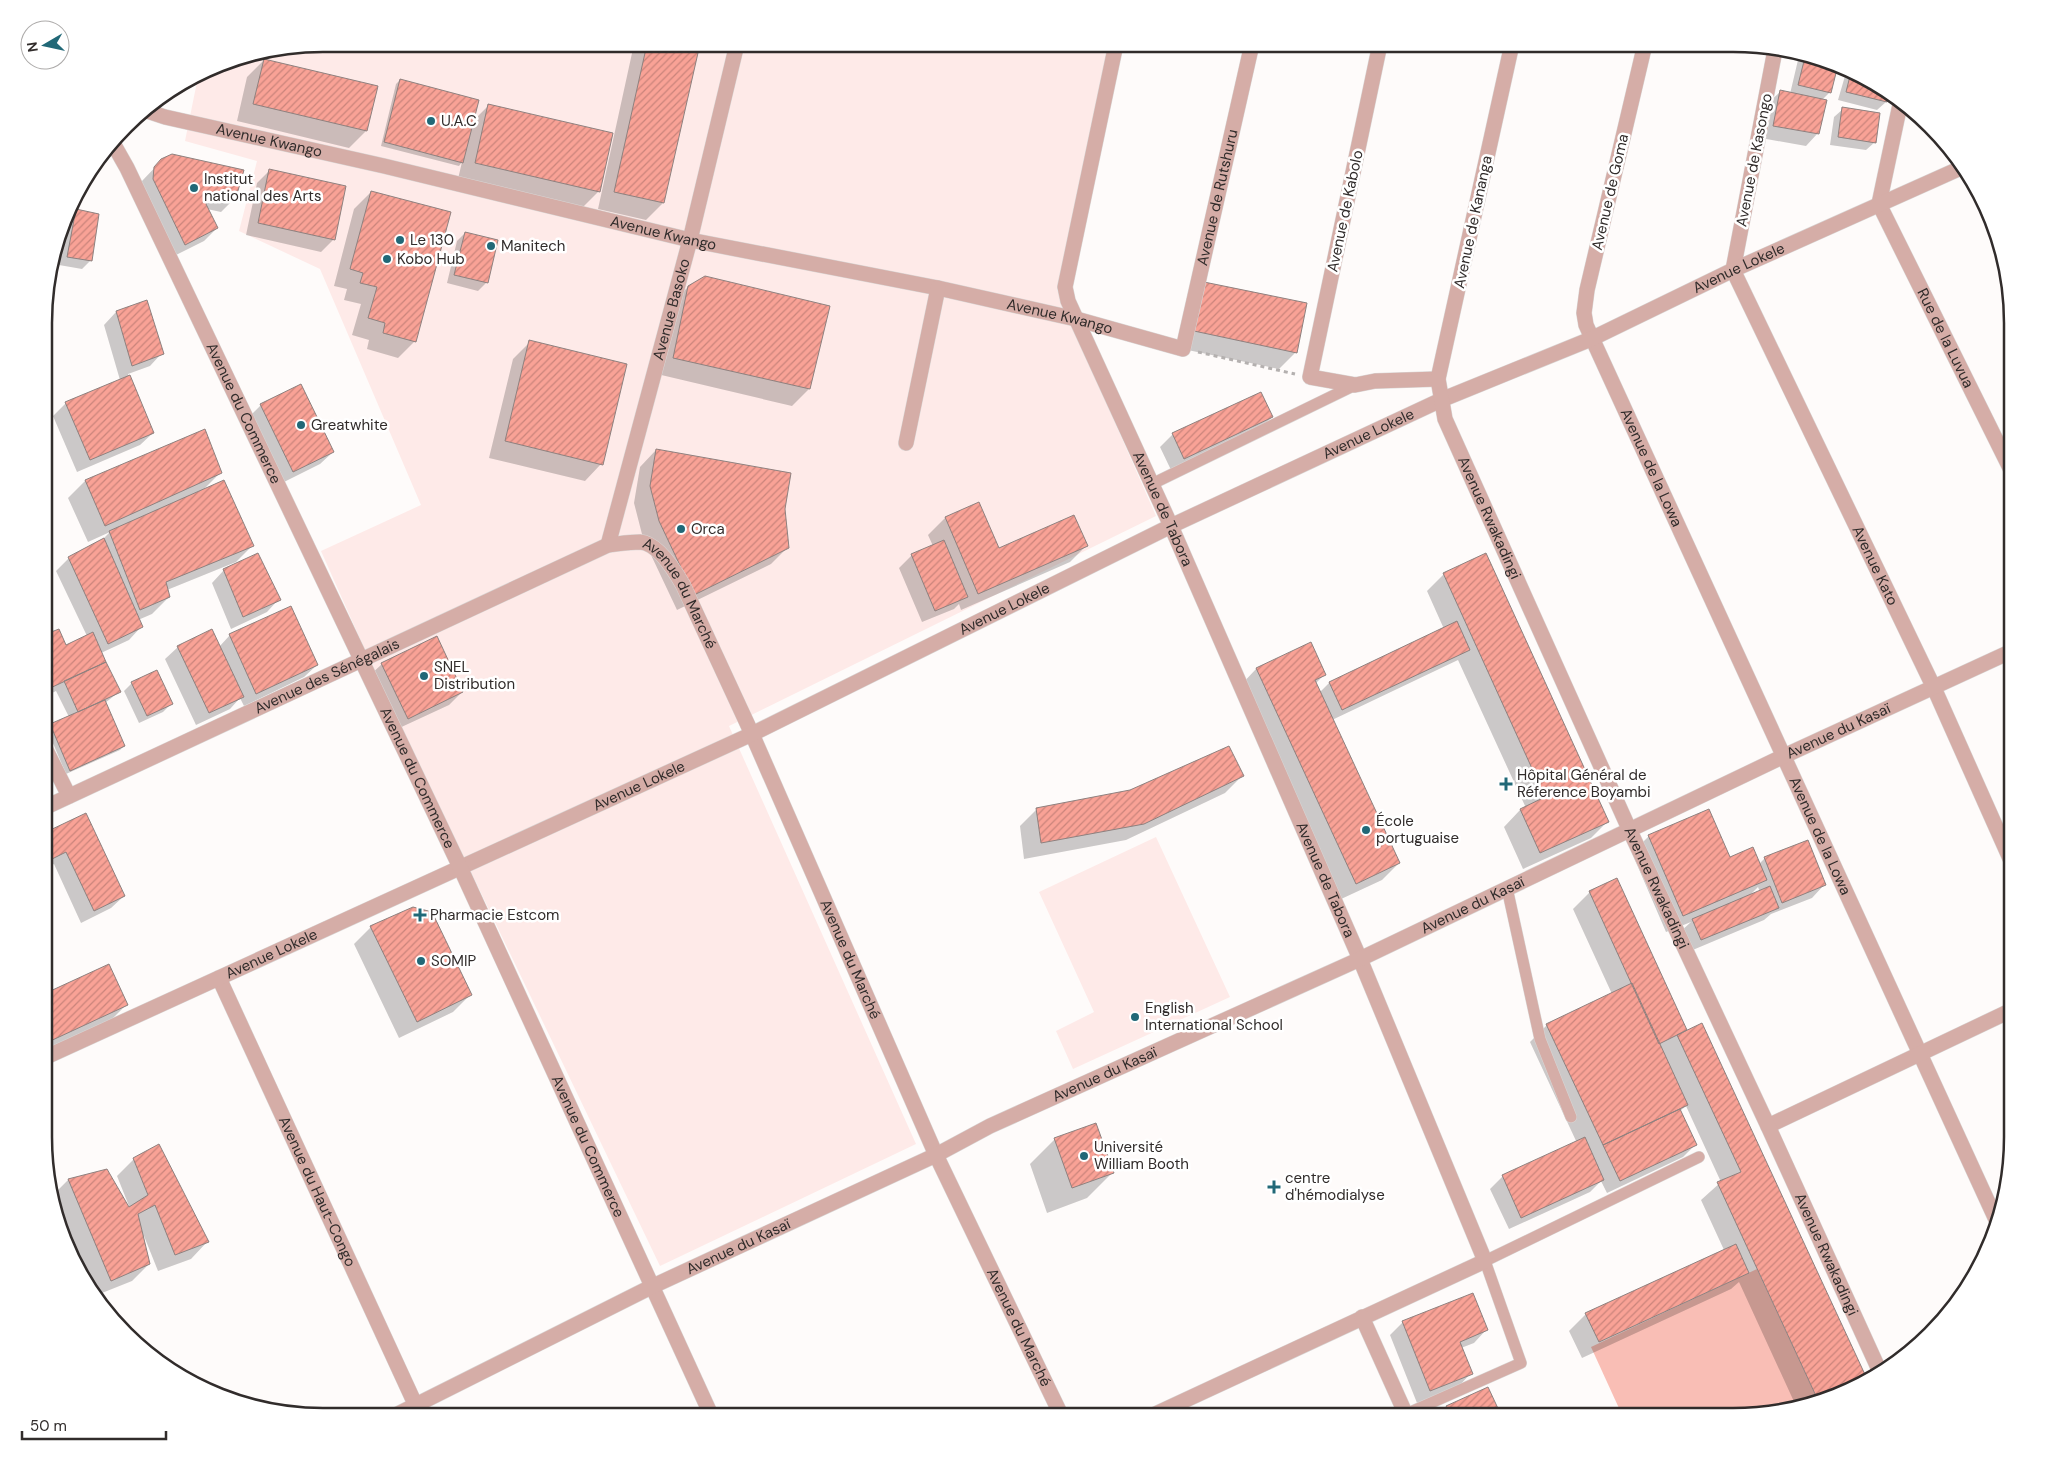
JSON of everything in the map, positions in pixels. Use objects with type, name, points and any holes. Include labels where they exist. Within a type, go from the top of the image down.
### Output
[{"type":"street","name":"Avenue Basoko","points":[[608,545],[690,240],[734,53]]},
{"type":"street","name":"Avenue de Tabora","points":[[1114,53],[1065,287],[1076,319],[1171,526],[1360,959],[1485,1261]]},
{"type":"street","name":"Avenue de Rutshuru","points":[[1183,348],[1250,53]]},
{"type":"street","name":"Avenue de Kabolo","points":[[1310,377],[1378,53]]},
{"type":"street","name":"Avenue de Kananga","points":[[1441,400],[1438,378],[1510,53]]},
{"type":"street","name":"Avenue de Goma","points":[[1591,339],[1584,313],[1587,290],[1643,53]]},
{"type":"street","name":"Avenue de Kasongo","points":[[1733,270],[1774,56]]},
{"type":"street","points":[[1879,204],[1899,110]]},
{"type":"street","name":"Avenue Kwango","points":[[154,113],[690,240],[938,288],[1076,319],[1183,348]]},
{"type":"street","name":"Avenue du Commerce","points":[[117,149],[460,867],[708,1408]]},
{"type":"street","name":"Avenue Lokele","points":[[53,1054],[752,734],[1171,526],[1441,400],[1591,339],[1733,270],[1955,170]]},
{"type":"street","name":"Rue de la Luvua","points":[[1879,204],[2004,456]]},
{"type":"street","name":"Avenue Kato","points":[[1733,270],[1934,688],[2004,845]]},
{"type":"street","points":[[906,443],[938,288]]},
{"type":"street","name":"Avenue de la Lowa","points":[[1591,339],[1993,1212]]},
{"type":"street","points":[[1310,377],[1355,385],[1375,381],[1438,378]]},
{"type":"street","name":"Avenue Rwakadingi","points":[[1441,400],[1453,437],[1630,830],[1877,1366]]},
{"type":"street","name":"Avenue du Marché","points":[[608,545],[642,542],[653,548],[670,562],[683,585],[752,734],[936,1155],[1058,1408]]},
{"type":"street","name":"Avenue des Sénégalais","points":[[53,804],[361,662],[608,545]]},
{"type":"street","name":"Avenue du Kasaï","points":[[412,1408],[651,1287],[936,1155],[990,1126],[1360,959],[1784,756],[2004,655]]},
{"type":"street","points":[[53,764],[69,796]]},
{"type":"street","name":"Avenue du Haut-Congo","points":[[219,978],[416,1406]]},
{"type":"street","points":[[1768,1126],[2004,1014]]},
{"type":"street","points":[[1168,1408],[1485,1261]]},
{"type":"street","points":[[1362,1317],[1402,1408]]},
{"type":"lane","points":[[1152,484],[1355,385]]},
{"type":"lane","points":[[1507,888],[1540,1039],[1571,1117]]},
{"type":"lane","points":[[1423,1408],[1521,1363],[1485,1261],[1699,1158]]},
{"type":"path","points":[[1183,348],[1310,377]]},
{"type":"shaded area","points":[[306,53],[1111,53],[1057,290],[1156,516],[729,726],[916,1144],[660,1266],[373,668],[321,551],[421,505],[320,269],[239,231],[257,161],[185,141],[197,84],[220,73],[254,62]]},
{"type":"shaded area","points":[[1156,837],[1230,997],[1073,1069],[1056,1031],[1094,1012],[1039,892]]},
{"type":"shaded area","points":[[1757,1269],[1816,1395],[1785,1403],[1750,1408],[1619,1408],[1591,1347]]},
{"type":"building","points":[[645,53],[698,53],[664,203],[614,192]]},
{"type":"building","points":[[265,59],[378,86],[367,131],[253,104]]},
{"type":"building","points":[[1804,62],[1836,73],[1831,93],[1798,85]]},
{"type":"building","name":"U.A.C","points":[[400,79],[479,100],[463,163],[384,142]]},
{"type":"building","points":[[1849,79],[1887,101],[1887,102],[1846,92]]},
{"type":"building","points":[[1780,90],[1827,100],[1819,134],[1773,126]]},
{"type":"building","points":[[488,104],[613,133],[600,192],[475,163]]},
{"type":"building","points":[[1842,107],[1880,113],[1876,143],[1838,137]]},
{"type":"building","points":[[172,154],[244,170],[235,201],[210,195],[206,204],[218,228],[185,245],[153,179],[154,167],[161,159]]},
{"type":"building","points":[[269,169],[346,186],[335,240],[258,223]]},
{"type":"building","name":"Le 130","points":[[371,191],[451,212],[416,342],[383,333],[385,323],[368,318],[377,287],[360,283],[363,273],[350,269]]},
{"type":"building","points":[[78,209],[99,214],[92,261],[67,257]]},
{"type":"building","points":[[465,232],[498,240],[488,283],[454,275]]},
{"type":"building","points":[[705,276],[830,306],[810,389],[673,358],[688,286]]},
{"type":"building","points":[[1204,282],[1307,303],[1297,353],[1194,331]]},
{"type":"building","points":[[147,300],[164,354],[132,366],[116,311]]},
{"type":"building","points":[[529,340],[627,364],[603,465],[505,441]]},
{"type":"building","points":[[130,375],[154,433],[90,460],[65,402]]},
{"type":"building","points":[[301,384],[334,452],[293,472],[260,404]]},
{"type":"building","points":[[1261,392],[1273,417],[1184,459],[1172,433]]},
{"type":"building","points":[[205,429],[222,473],[105,526],[85,480]]},
{"type":"building","points":[[656,449],[791,473],[785,509],[789,548],[694,595],[659,521],[650,486]]},
{"type":"building","points":[[224,480],[254,546],[166,582],[170,597],[140,610],[109,531]]},
{"type":"building","points":[[979,502],[999,548],[1074,515],[1088,546],[978,594],[945,517]]},
{"type":"building","points":[[104,538],[143,627],[108,644],[68,557]]},
{"type":"building","points":[[944,540],[968,597],[935,611],[911,554]]},
{"type":"building","points":[[258,553],[281,600],[243,617],[223,569]]},
{"type":"building","points":[[1486,553],[1609,822],[1540,853],[1520,809],[1545,797],[1443,573]]},
{"type":"building","points":[[291,606],[318,665],[256,694],[229,634]]},
{"type":"building","points":[[1457,621],[1470,650],[1342,710],[1329,682]]},
{"type":"building","points":[[59,629],[66,645],[93,632],[106,662],[53,687],[53,631]]},
{"type":"building","points":[[212,629],[244,697],[209,713],[177,646]]},
{"type":"building","points":[[437,636],[463,692],[408,719],[381,663]]},
{"type":"building","points":[[1311,642],[1326,675],[1315,680],[1400,863],[1356,884],[1256,668]]},
{"type":"building","points":[[106,662],[121,692],[78,712],[64,681]]},
{"type":"building","points":[[157,670],[173,704],[147,716],[131,682]]},
{"type":"building","points":[[105,700],[125,746],[70,771],[53,731],[53,723]]},
{"type":"building","points":[[1229,746],[1244,776],[1144,824],[1041,843],[1036,808],[1130,790]]},
{"type":"building","points":[[1709,809],[1730,857],[1753,847],[1767,880],[1683,916],[1648,835]]},
{"type":"building","points":[[86,813],[125,896],[94,911],[66,852],[53,858],[53,829]]},
{"type":"building","points":[[1808,840],[1826,885],[1782,903],[1764,857]]},
{"type":"building","points":[[1617,878],[1687,1030],[1659,1044],[1589,891]]},
{"type":"building","points":[[1770,886],[1779,908],[1701,940],[1692,919]]},
{"type":"building","name":"SOMIP","points":[[413,907],[432,912],[472,995],[417,1022],[370,926]]},
{"type":"building","points":[[109,964],[128,1005],[53,1040],[53,990]]},
{"type":"building","points":[[1632,983],[1688,1105],[1603,1145],[1546,1024]]},
{"type":"building","points":[[1702,1023],[1865,1374],[1852,1381],[1816,1395],[1717,1182],[1741,1172],[1677,1035]]},
{"type":"building","points":[[1680,1109],[1697,1145],[1620,1181],[1603,1145]]},
{"type":"building","name":"Université William Booth","points":[[1096,1123],[1114,1173],[1072,1188],[1054,1138]]},
{"type":"building","points":[[1585,1137],[1604,1180],[1521,1218],[1502,1175]]},
{"type":"building","points":[[159,1144],[209,1242],[175,1255],[155,1205],[138,1214],[150,1264],[111,1281],[68,1179],[107,1169],[129,1207],[148,1195],[133,1158]]},
{"type":"building","points":[[1736,1244],[1749,1273],[1599,1342],[1585,1313]]},
{"type":"building","points":[[1473,1293],[1488,1330],[1460,1342],[1473,1374],[1430,1391],[1402,1321]]},
{"type":"building","points":[[1488,1387],[1498,1408],[1447,1408],[1446,1406]]},
{"type":"place","name":"U.A.C","points":[[431,121]]},
{"type":"place","name":"Institut national des Arts","points":[[194,188]]},
{"type":"place","name":"Le 130","points":[[400,240]]},
{"type":"place","name":"Manitech","points":[[491,246]]},
{"type":"place","name":"Kobo Hub","points":[[387,259]]},
{"type":"place","name":"Greatwhite","points":[[301,425]]},
{"type":"place","name":"Orca","points":[[681,529]]},
{"type":"place","name":"SNEL Distribution","points":[[424,676]]},
{"type":"place","name":"Hôpital Général de Réference Boyambi","points":[[1506,784]]},
{"type":"place","name":"École portuguaise","points":[[1366,830]]},
{"type":"place","name":"Pharmacie Estcom","points":[[420,915]]},
{"type":"place","name":"SOMIP","points":[[421,961]]},
{"type":"place","name":"English International School","points":[[1135,1017]]},
{"type":"place","name":"Université William Booth","points":[[1084,1156]]},
{"type":"place","name":"centre d'hémodialyse","points":[[1274,1187]]}]
